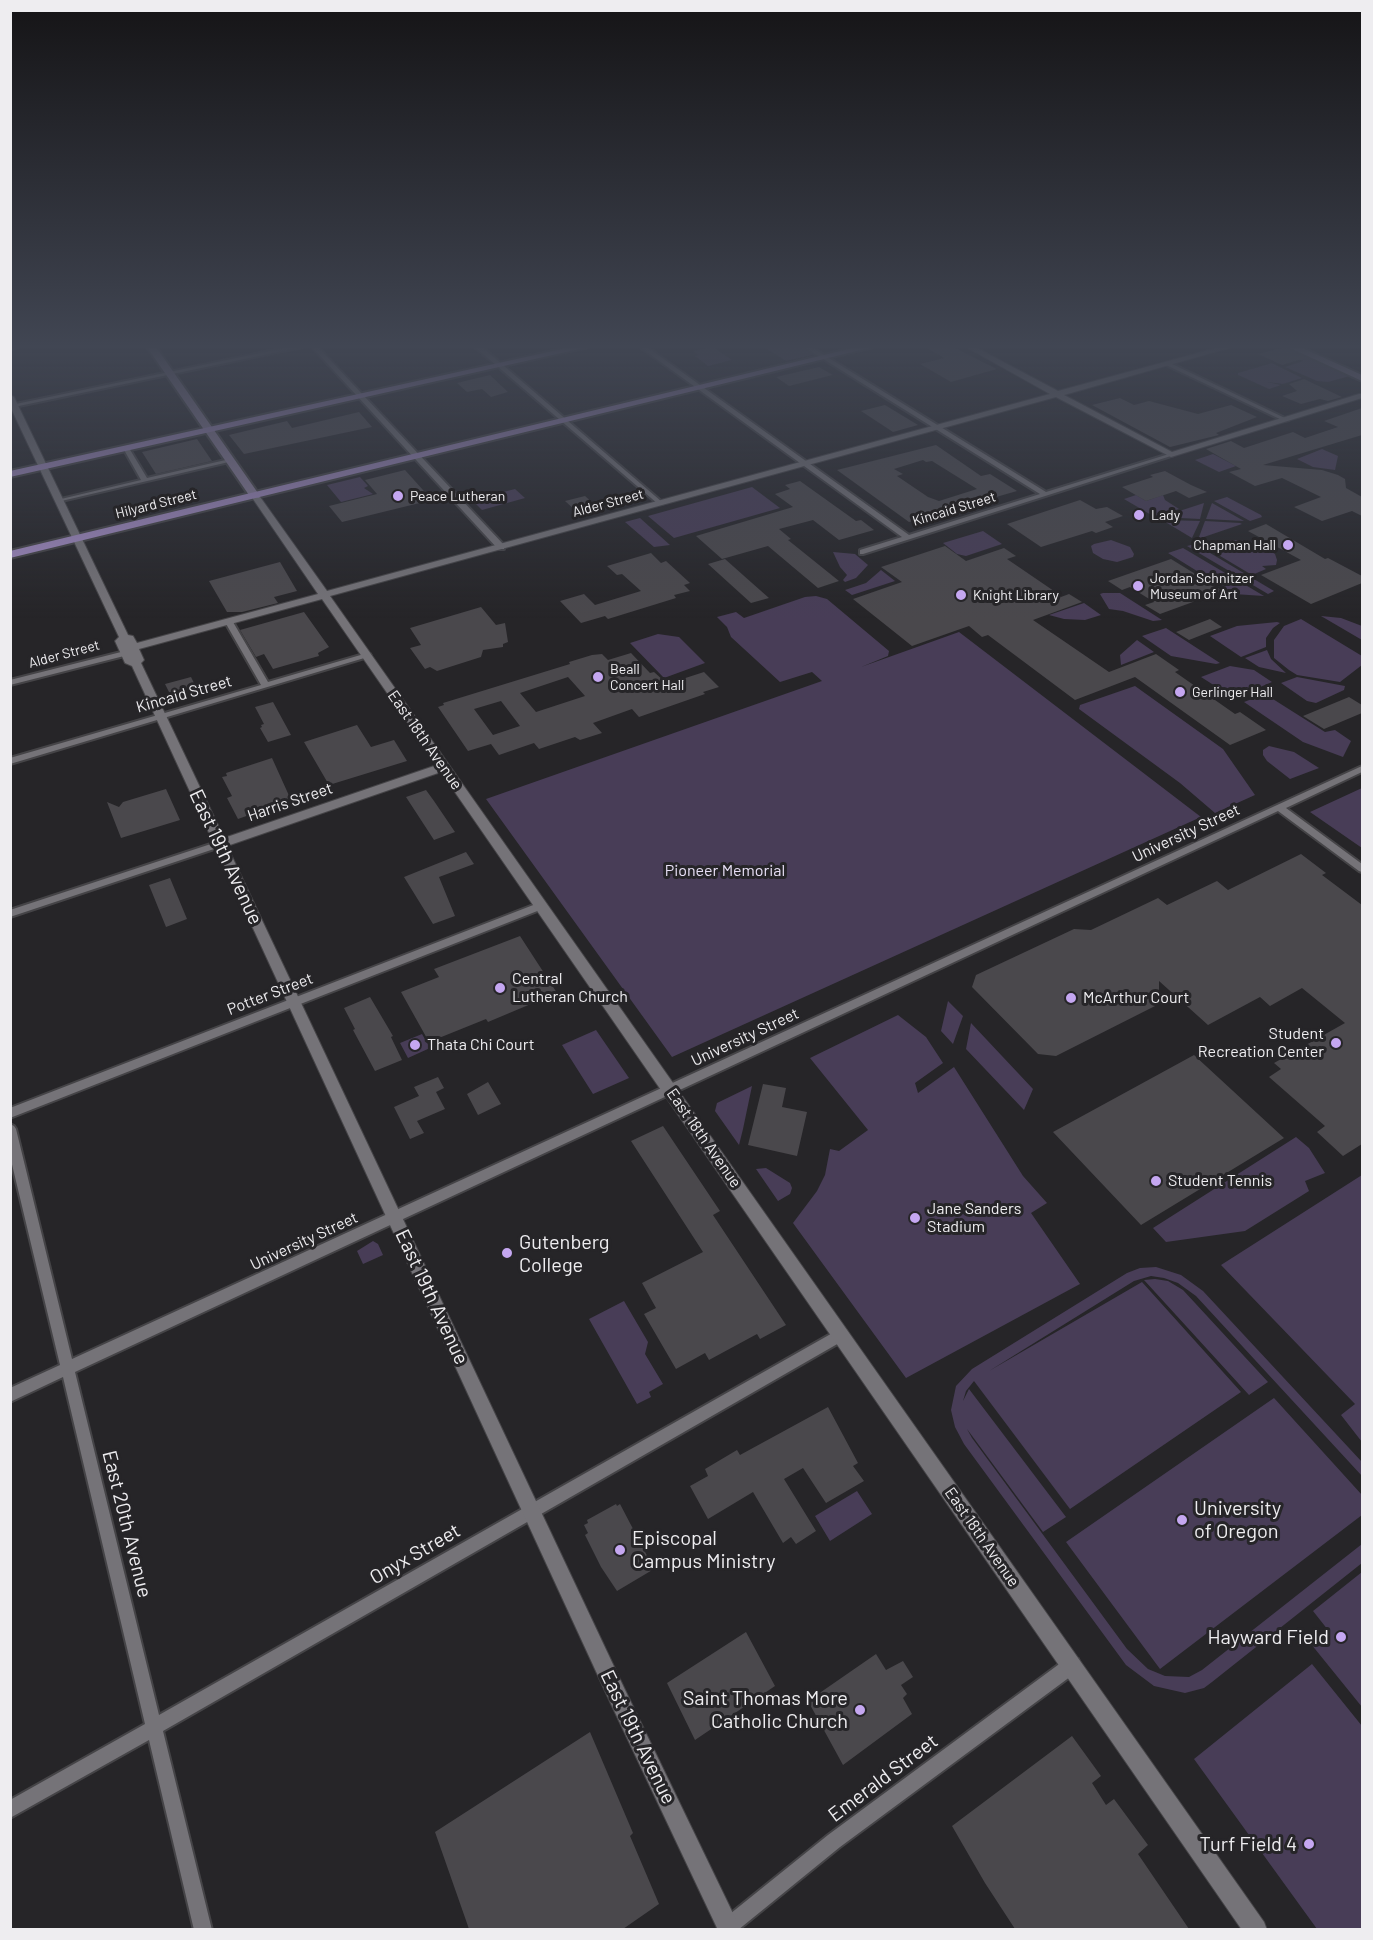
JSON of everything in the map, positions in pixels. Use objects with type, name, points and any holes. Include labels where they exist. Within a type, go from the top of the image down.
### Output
[{"type":"main road","points":[[10,474],[174,438]]},
{"type":"main road","name":"East 18th Avenue","points":[[213,438],[255,496]]},
{"type":"main road","name":"Hilyard Street","points":[[10,555],[496,438]]},
{"type":"street","points":[[29,438],[124,638],[120,640],[129,650]]},
{"type":"street","points":[[398,438],[501,547]]},
{"type":"street","points":[[583,438],[660,503]]},
{"type":"street","points":[[768,438],[908,538]]},
{"type":"street","name":"Alder Street","points":[[10,683],[902,438]]},
{"type":"street","points":[[953,438],[1046,495]]},
{"type":"street","points":[[1139,438],[1171,455]]},
{"type":"street","name":"Kincaid Street","points":[[863,552],[1228,438]]},
{"type":"street","points":[[126,448],[145,481]]},
{"type":"street","points":[[59,501],[230,461]]},
{"type":"street","name":"East 18th Avenue","points":[[255,496],[1256,1929]]},
{"type":"street","points":[[229,621],[266,686]]},
{"type":"street","name":"East 19th Avenue","points":[[129,650],[130,663],[136,663],[728,1928]]},
{"type":"street","name":"Kincaid Street","points":[[10,761],[367,656]]},
{"type":"street","name":"Harris Street","points":[[10,914],[444,767]]},
{"type":"street","name":"University Street","points":[[10,1395],[1362,769]]},
{"type":"street","points":[[1280,808],[1362,869]]},
{"type":"street","name":"Potter Street","points":[[10,1113],[541,906]]},
{"type":"street","name":"East 20th Avenue","points":[[10,1129],[202,1929]]},
{"type":"street","name":"Onyx Street","points":[[10,1810],[841,1335]]},
{"type":"street","name":"Emerald Street","points":[[728,1928],[834,1841],[1072,1665]]},
{"type":"green space","points":[[1322,449],[1338,456],[1335,470],[1313,467],[1297,459]]},
{"type":"green space","points":[[1213,454],[1236,466],[1219,472],[1195,460]]},
{"type":"green space","points":[[360,477],[368,486],[364,488],[373,494],[341,502],[327,485]]},
{"type":"green space","points":[[752,487],[780,508],[674,538],[648,516]]},
{"type":"green space","points":[[515,489],[525,498],[482,510],[472,500]]},
{"type":"green space","points":[[1136,495],[1146,501],[1163,495],[1165,500],[1179,509],[1153,516],[1124,499]]},
{"type":"green space","points":[[1227,497],[1262,517],[1250,521],[1214,501]]},
{"type":"green space","points":[[1204,503],[1200,519],[1161,517]]},
{"type":"green space","points":[[1212,503],[1244,521],[1206,519]]},
{"type":"green space","points":[[640,518],[670,545],[654,547],[625,522]]},
{"type":"green space","points":[[1162,520],[1164,520],[1200,521],[1192,538]]},
{"type":"green space","points":[[1205,521],[1242,524],[1201,538],[1199,537]]},
{"type":"green space","points":[[983,531],[1002,544],[966,556],[957,554],[943,543]]},
{"type":"green space","points":[[1111,540],[1130,547],[1134,554],[1133,557],[1117,562],[1103,559],[1093,553],[1091,546]]},
{"type":"green space","points":[[1247,540],[1261,545],[1275,554],[1276,565],[1262,566],[1266,569],[1252,575],[1200,544],[1223,544],[1224,541]]},
{"type":"green space","points":[[1195,544],[1274,591],[1268,594],[1187,546]]},
{"type":"green space","points":[[1183,548],[1264,596],[1234,594],[1168,553]]},
{"type":"green space","points":[[833,552],[855,554],[868,565],[856,578],[845,582],[843,580],[847,575],[840,567]]},
{"type":"green space","points":[[881,570],[895,581],[852,595],[845,590],[866,583]]},
{"type":"green space","points":[[1120,593],[1162,620],[1153,621],[1109,609],[1100,594]]},
{"type":"green space","name":"Pioneer Memorial","points":[[816,596],[827,599],[889,651],[888,656],[861,667],[959,632],[1201,817],[672,1057],[486,799],[822,681],[812,672],[780,682],[731,637],[727,627],[717,617],[736,612],[744,618],[805,597]]},
{"type":"green space","points":[[1084,603],[1101,615],[1085,620],[1064,619],[1049,615]]},
{"type":"green space","points":[[1321,616],[1341,618],[1362,626],[1362,640]]},
{"type":"green space","points":[[1301,619],[1362,656],[1362,665],[1340,682],[1297,675],[1289,670],[1274,658],[1274,640],[1284,626]]},
{"type":"green space","points":[[1280,623],[1266,638],[1266,647],[1241,657],[1210,636],[1237,626]]},
{"type":"green space","points":[[1166,628],[1220,663],[1171,656],[1142,636]]},
{"type":"green space","points":[[658,634],[679,637],[705,663],[664,678],[630,643]]},
{"type":"green space","points":[[1137,640],[1154,652],[1121,665],[1120,655]]},
{"type":"green space","points":[[1267,650],[1271,659],[1286,673],[1259,667],[1245,658]]},
{"type":"green space","points":[[1230,666],[1254,670],[1272,682],[1234,698],[1201,677]]},
{"type":"green space","points":[[1297,677],[1345,686],[1344,690],[1316,703],[1307,701],[1281,683]]},
{"type":"green space","points":[[1135,686],[1223,749],[1255,795],[1215,813],[1180,783],[1079,709],[1080,705]]},
{"type":"green space","points":[[1265,694],[1325,732],[1335,730],[1351,741],[1343,757],[1303,742],[1244,702]]},
{"type":"green space","points":[[1269,746],[1294,752],[1319,768],[1290,779],[1267,761],[1263,755],[1263,750]]},
{"type":"green space","points":[[1362,788],[1362,848],[1310,812]]},
{"type":"green space","points":[[948,1001],[963,1016],[953,1044],[941,1031]]},
{"type":"green space","name":"Jane Sanders Stadium","points":[[898,1015],[926,1037],[943,1063],[915,1083],[918,1093],[954,1067],[1023,1176],[1047,1203],[1031,1213],[1080,1284],[906,1378],[793,1223],[817,1191],[825,1175],[830,1149],[839,1151],[868,1130],[810,1058]]},
{"type":"green space","points":[[971,1023],[1033,1089],[1024,1110],[966,1049]]},
{"type":"green space","points":[[596,1030],[629,1078],[593,1094],[562,1045]]},
{"type":"green space","name":"Thata Chi Court","points":[[422,1034],[430,1048],[408,1058],[400,1043]]},
{"type":"green space","points":[[752,1086],[739,1145],[715,1111],[717,1103]]},
{"type":"green space","points":[[1296,1137],[1309,1148],[1325,1173],[1305,1181],[1309,1191],[1245,1231],[1166,1242],[1153,1228]]},
{"type":"green space","points":[[766,1168],[790,1183],[792,1188],[790,1194],[778,1201],[756,1169]]},
{"type":"green space","points":[[1362,1175],[1362,1442],[1341,1415],[1355,1404],[1221,1265]]},
{"type":"green space","points":[[373,1241],[378,1244],[383,1255],[363,1264],[357,1251]]},
{"type":"green space","points":[[1156,1267],[1181,1275],[1203,1291],[1362,1462],[1362,1476],[1196,1296],[1178,1283],[1164,1278],[1151,1276],[1134,1281],[989,1371],[1142,1282],[1241,1392],[1070,1509],[974,1381],[966,1391],[963,1401],[969,1389],[1066,1517],[1043,1532],[967,1429],[972,1438],[1127,1649],[1148,1669],[1165,1676],[1189,1677],[1202,1670],[1362,1544],[1362,1563],[1204,1688],[1185,1693],[1154,1686],[1126,1665],[964,1444],[955,1427],[951,1410],[956,1386],[972,1369],[1127,1273],[1140,1268]]},
{"type":"green space","points":[[1144,1280],[1168,1281],[1183,1290],[1268,1382],[1249,1395]]},
{"type":"green space","points":[[624,1301],[648,1342],[645,1354],[663,1384],[649,1392],[651,1397],[637,1404],[589,1319]]},
{"type":"green space","points":[[1274,1398],[1362,1495],[1362,1515],[1160,1669],[1066,1542]]},
{"type":"green space","points":[[857,1491],[872,1514],[830,1541],[815,1516]]},
{"type":"green space","name":"Hayward Field","points":[[1362,1572],[1362,1707],[1311,1644],[1328,1630],[1313,1611]]},
{"type":"green space","name":"Turf Field 4","points":[[1312,1664],[1362,1726],[1362,1929],[1317,1929],[1194,1759]]},
{"type":"building","points":[[231,438],[322,438],[244,454]]},
{"type":"building","points":[[1152,438],[1209,438],[1170,447]]},
{"type":"building","points":[[1276,438],[1354,438],[1263,465],[1322,470],[1338,475],[1345,479],[1346,488],[1362,497],[1362,516],[1352,511],[1322,521],[1294,507],[1321,497],[1282,478],[1255,486],[1229,472],[1241,469],[1206,449],[1231,441],[1244,448]]},
{"type":"building","points":[[197,439],[212,461],[156,474],[142,452]]},
{"type":"building","points":[[936,445],[981,476],[990,474],[1017,491],[909,522],[837,470]],"holes":[[[923,460],[932,461],[977,489],[939,501],[928,497],[897,476],[903,474],[894,469]]]},
{"type":"building","name":"Peace Lutheran","points":[[405,470],[432,500],[342,522],[329,506],[377,494],[365,480]]},
{"type":"building","points":[[1165,471],[1207,492],[1189,498],[1176,491],[1146,501],[1122,487]]},
{"type":"building","points":[[800,481],[856,521],[861,520],[874,530],[839,540],[813,520],[779,529],[791,539],[788,540],[839,581],[818,588],[768,546],[722,559],[696,536],[793,507],[775,494],[790,489],[785,485]]},
{"type":"building","points":[[585,496],[603,512],[576,511],[565,501]]},
{"type":"building","points":[[1080,500],[1096,509],[1107,507],[1123,516],[1105,522],[1113,527],[1041,547],[1007,524]]},
{"type":"building","points":[[1266,524],[1325,559],[1328,558],[1362,576],[1362,583],[1311,604],[1261,575],[1301,560],[1248,531]]},
{"type":"building","points":[[945,546],[966,561],[1004,548],[1016,556],[1007,559],[1061,597],[1069,594],[1082,602],[1033,620],[1109,672],[1156,654],[1179,670],[1175,672],[1235,714],[1240,712],[1266,730],[1230,745],[1135,677],[1075,700],[988,635],[982,637],[969,626],[912,646],[853,599],[902,582],[881,567]]},
{"type":"building","points":[[651,553],[661,563],[666,561],[690,583],[684,585],[690,591],[674,595],[676,598],[608,619],[605,616],[581,623],[560,601],[584,594],[595,605],[641,591],[622,574],[617,575],[607,566]]},
{"type":"building","points":[[725,559],[769,598],[751,603],[708,564]]},
{"type":"building","name":"Jordan Schnitzer Museum of Art","points":[[1171,559],[1223,591],[1160,614],[1145,605],[1154,602],[1130,587],[1122,590],[1108,581]]},
{"type":"building","points":[[280,562],[297,591],[274,597],[278,603],[242,612],[227,612],[209,581]]},
{"type":"building","points":[[481,607],[496,625],[505,623],[508,642],[503,644],[503,647],[483,650],[481,657],[437,671],[430,667],[425,669],[410,648],[421,645],[410,628]]},
{"type":"building","points":[[304,612],[329,647],[318,653],[319,656],[273,669],[264,654],[256,657],[240,630]]},
{"type":"building","points":[[1210,619],[1222,627],[1189,640],[1176,632]]},
{"type":"building","points":[[631,653],[650,673],[654,672],[664,681],[670,679],[673,682],[704,672],[719,687],[639,717],[632,709],[593,723],[602,733],[580,740],[575,737],[539,749],[534,743],[499,755],[491,744],[468,751],[438,707],[444,705],[443,703],[570,664],[569,662],[592,655],[602,654],[608,660]],"holes":[[[568,677],[585,696],[536,712],[520,693]],[[501,701],[520,726],[493,735],[474,709]]]},
{"type":"building","points":[[191,677],[199,693],[173,700],[165,684]]},
{"type":"building","points":[[1349,697],[1362,705],[1362,713],[1324,729],[1303,716]]},
{"type":"building","points":[[273,702],[291,735],[268,742],[260,728],[264,724],[255,707]]},
{"type":"building","points":[[357,725],[371,747],[394,740],[407,761],[329,785],[304,742]]},
{"type":"building","points":[[272,758],[291,800],[238,819],[227,798],[232,796],[222,777],[227,776],[226,773]]},
{"type":"building","points":[[166,789],[180,820],[121,838],[107,802],[119,807],[123,802]]},
{"type":"building","points":[[426,790],[455,832],[434,840],[406,797]]},
{"type":"building","points":[[466,852],[474,864],[439,877],[455,916],[433,924],[404,877]]},
{"type":"building","points":[[1301,854],[1326,873],[1322,875],[1362,905],[1362,1144],[1343,1156],[1317,1132],[1325,1126],[1269,1077],[1281,1069],[1274,1063],[1345,1023],[1302,988],[1270,1006],[1260,997],[1208,1025],[1159,981],[1159,1004],[1056,1056],[1038,1054],[972,987],[976,975],[1074,929],[1091,930],[1158,898],[1167,905],[1217,881],[1228,890]]},
{"type":"building","points":[[170,878],[187,919],[166,927],[149,885]]},
{"type":"building","name":"Central Lutheran Church","points":[[520,936],[557,993],[488,1022],[486,1019],[429,1042],[401,992],[439,977],[434,969]]},
{"type":"building","points":[[370,997],[393,1036],[391,1037],[402,1060],[375,1071],[344,1008]]},
{"type":"building","name":"Student Tennis","points":[[1194,1055],[1284,1138],[1141,1225],[1053,1132]]},
{"type":"building","points":[[438,1077],[444,1088],[436,1092],[445,1109],[417,1121],[424,1133],[410,1139],[394,1107],[419,1096],[414,1087]]},
{"type":"building","points":[[488,1082],[501,1104],[478,1115],[467,1094]]},
{"type":"building","points":[[763,1084],[786,1088],[782,1107],[807,1112],[797,1156],[748,1145]]},
{"type":"building","points":[[663,1126],[720,1211],[713,1215],[786,1325],[760,1339],[757,1334],[709,1360],[705,1353],[676,1369],[644,1314],[656,1308],[642,1283],[703,1252],[631,1141]]},
{"type":"building","points":[[828,1407],[858,1463],[853,1466],[864,1481],[826,1503],[803,1468],[784,1479],[816,1531],[796,1544],[791,1537],[783,1543],[753,1492],[708,1519],[690,1486],[708,1476],[705,1469],[737,1450],[740,1455]]},
{"type":"building","name":"Episcopal Campus Ministry","points":[[616,1504],[617,1506],[620,1504],[654,1569],[617,1591],[601,1567],[585,1535],[588,1533],[584,1525],[588,1523],[587,1520]]},
{"type":"building","points":[[746,1632],[775,1686],[695,1740],[667,1683]]},
{"type":"building","name":"Saint Thomas More Catholic Church","points":[[876,1654],[886,1670],[903,1661],[913,1677],[901,1685],[907,1694],[903,1698],[912,1714],[843,1765],[808,1701]]},
{"type":"building","points":[[590,1732],[633,1833],[630,1836],[659,1904],[623,1929],[469,1929],[435,1832]]},
{"type":"building","points":[[1072,1736],[1101,1776],[1092,1783],[1106,1805],[1114,1799],[1148,1845],[1138,1854],[1189,1929],[1015,1929],[985,1883],[952,1826]]},
{"type":"place","name":"Peace Lutheran","points":[[398,496]]},
{"type":"place","name":"Lady","points":[[1139,515]]},
{"type":"place","name":"Chapman Hall","points":[[1288,545]]},
{"type":"place","name":"Jordan Schnitzer Museum of Art","points":[[1138,586]]},
{"type":"place","name":"Knight Library","points":[[961,595]]},
{"type":"place","name":"Beall Concert Hall","points":[[598,677]]},
{"type":"place","name":"Gerlinger Hall","points":[[1180,692]]},
{"type":"place","name":"Central Lutheran Church","points":[[500,988]]},
{"type":"place","name":"McArthur Court","points":[[1071,998]]},
{"type":"place","name":"Student Recreation Center","points":[[1336,1043]]},
{"type":"place","name":"Thata Chi Court","points":[[415,1045]]},
{"type":"place","name":"Student Tennis","points":[[1156,1181]]},
{"type":"place","name":"Jane Sanders Stadium","points":[[915,1218]]},
{"type":"place","name":"Gutenberg College","points":[[507,1253]]},
{"type":"place","name":"University of Oregon","points":[[1182,1520]]},
{"type":"place","name":"Episcopal Campus Ministry","points":[[620,1550]]},
{"type":"place","name":"Hayward Field","points":[[1341,1637]]},
{"type":"place","name":"Saint Thomas More Catholic Church","points":[[860,1710]]},
{"type":"place","name":"Turf Field 4","points":[[1309,1844]]}]
